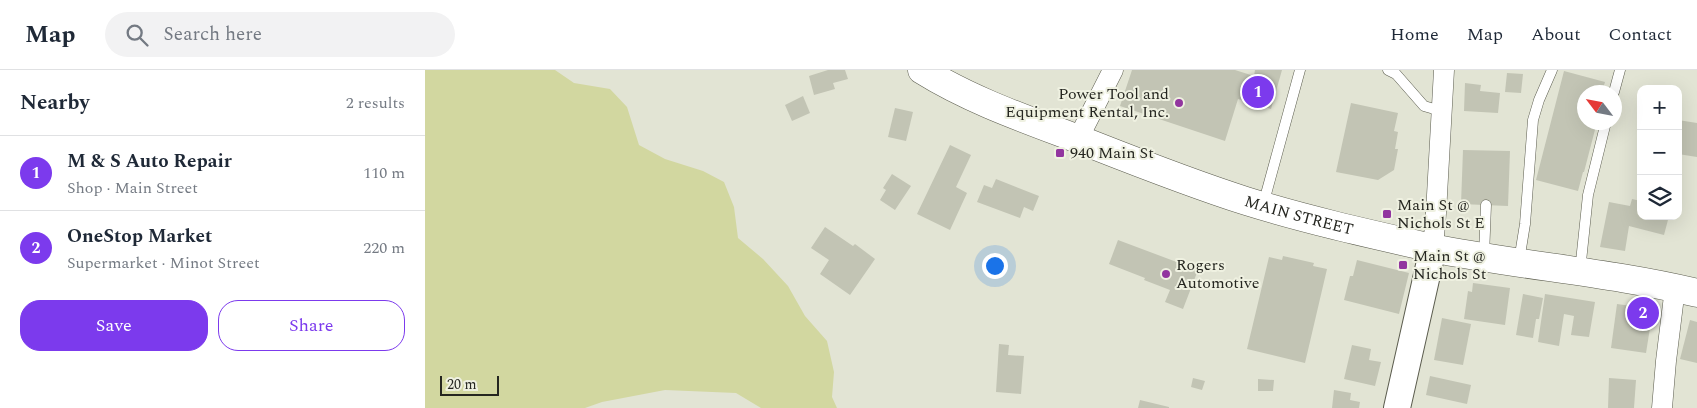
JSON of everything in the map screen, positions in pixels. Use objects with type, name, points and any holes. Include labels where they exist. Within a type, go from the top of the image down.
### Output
[{"type":"main road","name":"MAIN STREET","points":[[922,70],[975,99],[1197,184],[1263,206],[1433,248],[1686,291]]},
{"type":"street","points":[[1078,139],[1113,70]]},
{"type":"street","points":[[1397,408],[1433,248],[1444,70]]},
{"type":"street","points":[[1662,408],[1665,369],[1686,291]]},
{"type":"lane","points":[[1263,206],[1300,70]]},
{"type":"lane","points":[[1388,70],[1396,74],[1424,106],[1441,111]]},
{"type":"lane","points":[[1519,262],[1525,224],[1533,120],[1552,70]]},
{"type":"lane","points":[[1616,85],[1620,70]]},
{"type":"lane","points":[[1580,272],[1588,195],[1604,130]]},
{"type":"lane","points":[[1483,257],[1486,205]]},
{"type":"green space","points":[[425,70],[555,70],[574,83],[610,89],[627,107],[639,145],[665,159],[703,171],[724,182],[734,207],[738,238],[763,259],[788,286],[805,316],[827,341],[834,372],[832,397],[837,408],[761,408],[736,393],[665,390],[602,402],[585,408],[425,408]]},
{"type":"building","points":[[828,70],[845,70],[848,79],[833,83],[835,89],[814,95],[809,76]]},
{"type":"building","name":"Power Tool and Equipment Rental, Inc.","points":[[1132,70],[1235,70],[1254,76],[1255,70],[1282,70],[1271,109],[1238,99],[1225,141],[1120,106]]},
{"type":"building","points":[[1564,71],[1605,82],[1604,85],[1577,85],[1577,130],[1595,130],[1578,191],[1536,180]]},
{"type":"building","points":[[1507,73],[1523,74],[1521,93],[1505,92]]},
{"type":"building","points":[[1465,83],[1481,85],[1480,91],[1500,93],[1498,113],[1464,111]]},
{"type":"building","points":[[803,96],[810,113],[792,121],[785,105]]},
{"type":"building","points":[[1351,103],[1398,113],[1394,131],[1398,132],[1395,149],[1398,149],[1394,170],[1378,180],[1336,172]]},
{"type":"building","points":[[895,108],[913,112],[906,141],[888,137]]},
{"type":"building","points":[[1682,121],[1697,123],[1697,157],[1682,155]]},
{"type":"building","points":[[950,145],[971,155],[956,187],[967,193],[950,230],[917,214]]},
{"type":"building","points":[[1463,150],[1510,151],[1508,206],[1461,204]]},
{"type":"building","points":[[892,174],[911,186],[895,210],[880,200],[886,190],[883,188]]},
{"type":"building","points":[[996,179],[1039,196],[1033,211],[1024,207],[1020,218],[977,202],[984,185],[992,188]]},
{"type":"building","points":[[1632,199],[1637,200],[1637,220],[1668,220],[1664,235],[1629,226],[1625,251],[1600,247],[1609,202],[1630,206]]},
{"type":"building","points":[[825,227],[853,246],[855,244],[875,259],[850,295],[820,274],[829,260],[811,248]]},
{"type":"building","name":"Rogers Automotive","points":[[1118,240],[1198,270],[1183,309],[1165,302],[1170,290],[1109,264]]},
{"type":"building","points":[[1283,256],[1314,263],[1313,266],[1327,269],[1305,363],[1247,349],[1269,257],[1282,260]]},
{"type":"building","points":[[1357,260],[1409,273],[1399,314],[1344,300],[1350,276],[1353,276]]},
{"type":"building","points":[[1473,283],[1510,288],[1505,325],[1464,319],[1468,291],[1472,292]]},
{"type":"building","points":[[1523,294],[1543,298],[1539,319],[1536,319],[1533,338],[1516,335]]},
{"type":"building","points":[[1545,294],[1595,302],[1589,337],[1571,335],[1574,316],[1564,314],[1559,346],[1538,342]]},
{"type":"building","points":[[1617,304],[1653,309],[1646,353],[1611,348]]},
{"type":"building","points":[[1442,318],[1471,324],[1463,365],[1434,360]]},
{"type":"building","points":[[1690,320],[1697,322],[1697,363],[1680,359]]},
{"type":"building","points":[[999,344],[1009,345],[1008,355],[1024,356],[1021,394],[996,392]]},
{"type":"building","points":[[1352,345],[1371,349],[1369,360],[1381,362],[1375,386],[1344,379]]},
{"type":"building","points":[[1430,376],[1471,385],[1467,404],[1426,395]]},
{"type":"building","points":[[1193,378],[1205,381],[1202,390],[1191,387]]},
{"type":"building","points":[[1609,378],[1636,380],[1634,408],[1608,408]]},
{"type":"building","points":[[1258,379],[1274,380],[1273,391],[1258,391]]},
{"type":"building","points":[[1334,390],[1351,393],[1350,400],[1360,402],[1359,408],[1332,408]]},
{"type":"building","points":[[1140,400],[1169,407],[1169,408],[1138,408]]},
{"type":"place","name":"M & S Auto Repair","points":[[1258,92]]},
{"type":"place","name":"Power Tool and Equipment Rental, Inc.","points":[[1179,103]]},
{"type":"place","name":"940 Main St","points":[[1060,153]]},
{"type":"place","name":"Main St @ Nichols St E","points":[[1387,214]]},
{"type":"place","name":"Main St @ Nichols St","points":[[1403,265]]},
{"type":"place","name":"Rogers Automotive","points":[[1166,274]]},
{"type":"place","name":"OneStop Market","points":[[1643,313]]}]
